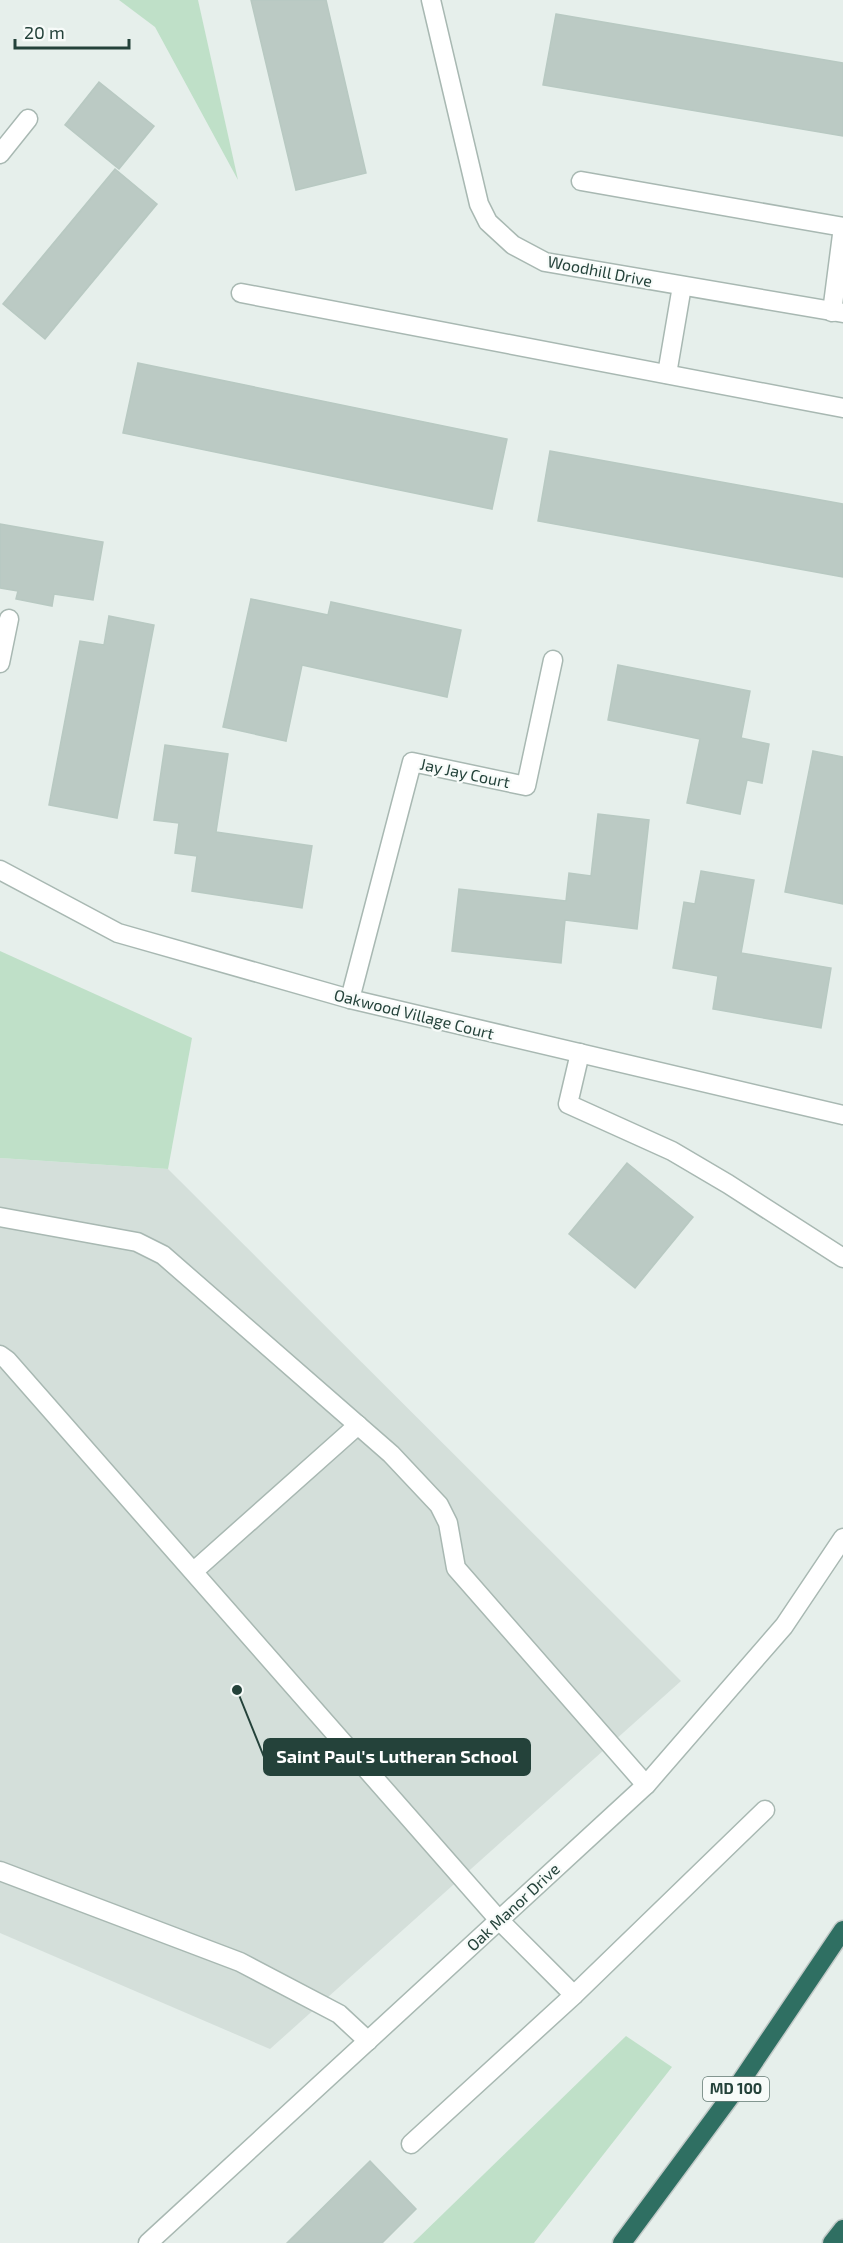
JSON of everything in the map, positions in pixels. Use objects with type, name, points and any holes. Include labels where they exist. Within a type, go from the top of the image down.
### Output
[{"type":"highway","name":"MD 100","points":[[622,2243],[733,2093],[843,1930]]},
{"type":"highway","points":[[832,2243],[843,2229]]},
{"type":"street","name":"Woodhill Drive","points":[[432,0],[479,204],[488,222],[513,245],[545,262],[837,313]]},
{"type":"street","points":[[0,154],[28,119]]},
{"type":"street","points":[[581,181],[843,227],[837,313]]},
{"type":"street","points":[[667,374],[682,286]]},
{"type":"street","points":[[241,293],[843,408]]},
{"type":"street","points":[[0,663],[9,619]]},
{"type":"street","name":"Jay Jay Court","points":[[350,999],[412,762],[526,786],[553,660]]},
{"type":"street","name":"Oakwood Village Court","points":[[0,870],[118,933],[350,999],[843,1115]]},
{"type":"street","points":[[580,1053],[568,1104],[672,1151],[843,1258]]},
{"type":"street","points":[[0,1217],[137,1242],[163,1255],[391,1454],[439,1505],[448,1523],[456,1568],[646,1785]]},
{"type":"street","points":[[0,1355],[7,1360],[194,1571],[499,1920],[574,1995]]},
{"type":"street","points":[[194,1571],[358,1425]]},
{"type":"street","name":"Oak Manor Drive","points":[[147,2243],[646,1785],[784,1626],[843,1538]]},
{"type":"street","points":[[411,2144],[574,1995],[765,1810]]},
{"type":"street","points":[[0,1871],[240,1962],[339,2014],[368,2041]]},
{"type":"shaded area","points":[[0,1158],[168,1169],[681,1681],[270,2049],[0,1933]]},
{"type":"green space","points":[[119,0],[198,0],[238,180],[155,27]]},
{"type":"green space","points":[[0,951],[192,1038],[168,1169],[0,1158]]},
{"type":"green space","points":[[626,2036],[672,2067],[534,2243],[413,2243]]},
{"type":"building","points":[[251,0],[326,0],[366,173],[296,190]]},
{"type":"building","points":[[556,14],[843,63],[843,136],[543,85]]},
{"type":"building","points":[[99,82],[154,126],[119,169],[65,125]]},
{"type":"building","points":[[115,169],[157,204],[45,339],[3,304]]},
{"type":"building","points":[[138,363],[507,439],[492,509],[123,433]]},
{"type":"building","points":[[550,451],[843,504],[843,577],[538,521]]},
{"type":"building","points":[[0,524],[103,542],[93,600],[54,594],[52,606],[16,599],[18,591],[0,588]]},
{"type":"building","points":[[251,599],[328,615],[331,602],[461,630],[447,697],[302,665],[286,741],[223,727]]},
{"type":"building","points":[[109,616],[154,625],[117,818],[49,805],[80,641],[104,645]]},
{"type":"building","points":[[618,665],[750,691],[741,738],[769,744],[762,783],[747,780],[740,814],[687,803],[700,739],[608,720]]},
{"type":"building","points":[[165,745],[228,754],[216,832],[312,846],[302,908],[192,891],[197,856],[175,853],[179,823],[154,820]]},
{"type":"building","points":[[813,751],[843,757],[843,904],[785,892]]},
{"type":"building","points":[[598,814],[649,820],[637,929],[565,920],[561,963],[452,951],[459,889],[566,901],[569,873],[591,876]]},
{"type":"building","points":[[701,871],[754,880],[741,953],[831,968],[821,1028],[713,1009],[718,976],[673,968],[684,902],[695,904]]},
{"type":"building","points":[[627,1163],[693,1217],[635,1288],[569,1234]]},
{"type":"building","points":[[370,2161],[416,2209],[382,2243],[287,2243]]},
{"type":"place","name":"Saint Paul's Lutheran School","points":[[237,1690]]}]
